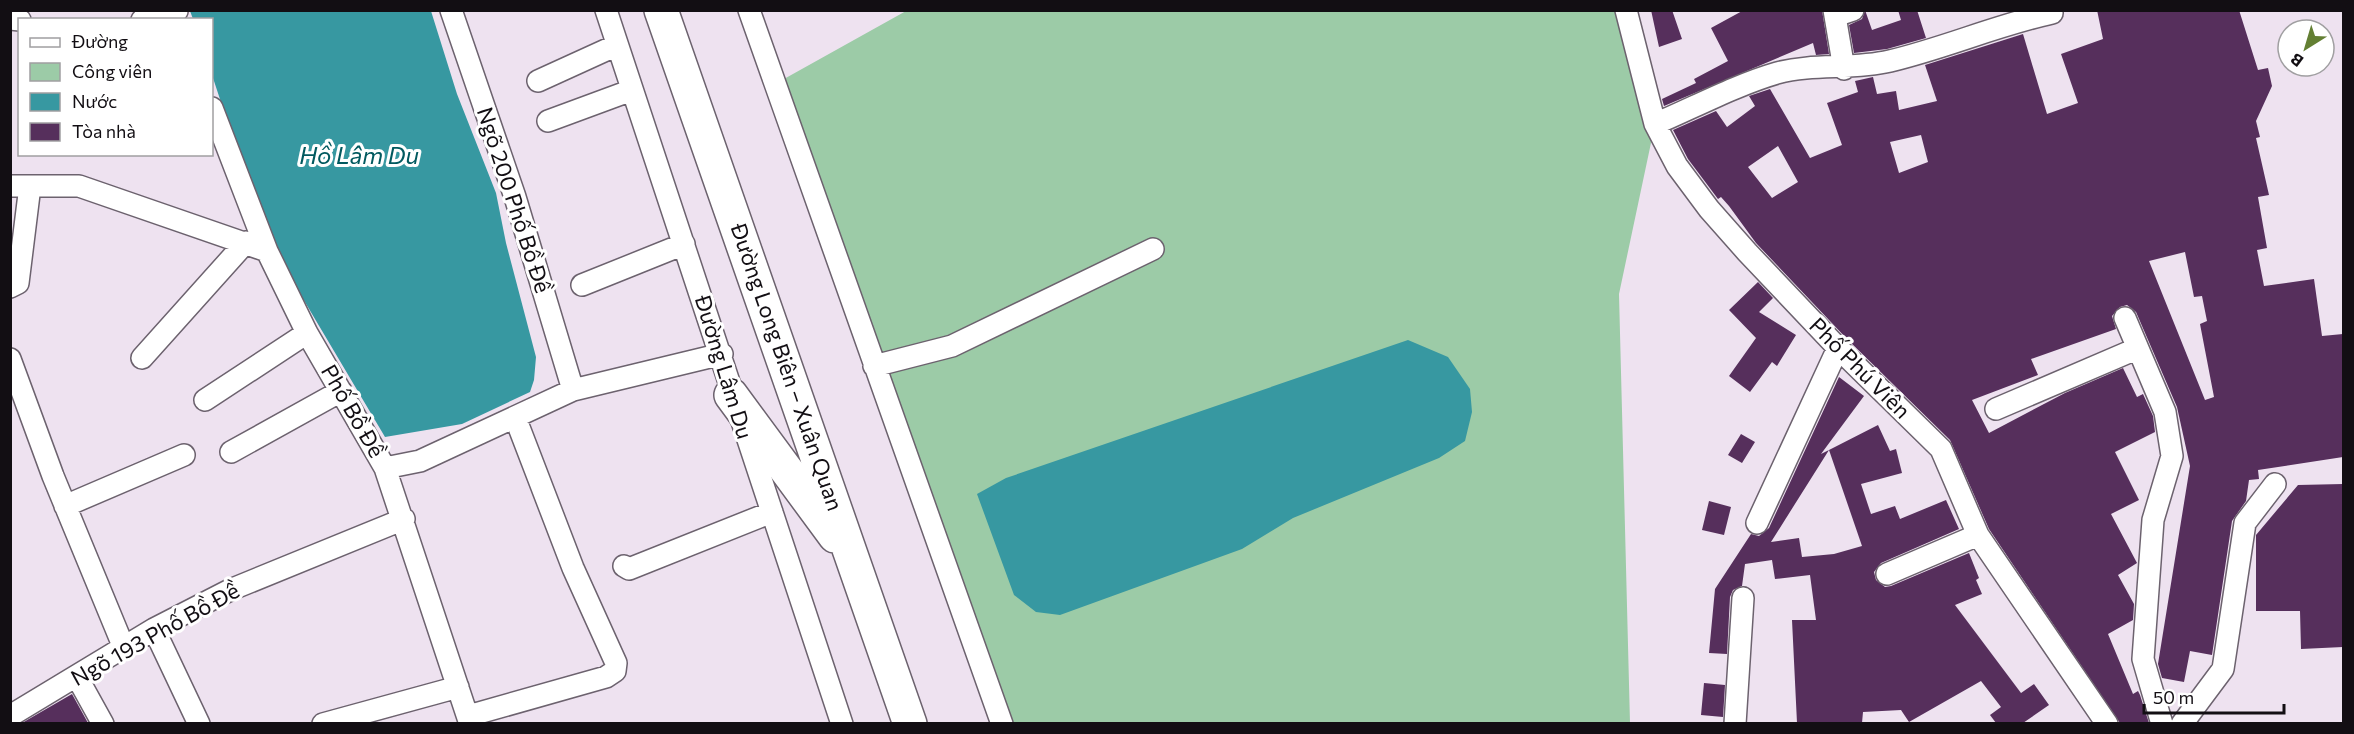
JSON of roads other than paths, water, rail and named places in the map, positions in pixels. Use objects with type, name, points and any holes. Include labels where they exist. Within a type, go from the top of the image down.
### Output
[{"type":"main road","name":"Đường Long Biên – Xuân Quan","points":[[661,10],[910,723]]},
{"type":"main road","points":[[731,395],[855,562]]},
{"type":"street","name":"Ngõ 200 Phố Bồ Đề","points":[[451,10],[515,198],[573,390]]},
{"type":"street","name":"Đường Lâm Du","points":[[606,10],[722,354],[731,395],[842,723]]},
{"type":"street","points":[[749,10],[1002,723]]},
{"type":"street","name":"Phố Phú Viên","points":[[1626,10],[1655,124],[1677,166],[1709,208],[1838,348],[1941,449],[1978,535],[2107,723]]},
{"type":"street","points":[[150,18],[177,11]]},
{"type":"street","points":[[1841,12],[1844,69]]},
{"type":"street","points":[[1655,124],[1777,73],[1805,68],[1844,69],[1890,61],[2019,20],[2052,13]]},
{"type":"street","points":[[538,81],[617,45]]},
{"type":"street","points":[[548,121],[632,90]]},
{"type":"street","name":"Phố Bồ Đề","points":[[213,111],[267,251],[307,333],[385,468],[404,519],[469,720]]},
{"type":"street","points":[[10,287],[18,283],[20,186],[79,186],[267,251]]},
{"type":"street","points":[[142,358],[246,242]]},
{"type":"street","points":[[582,285],[684,244]]},
{"type":"street","points":[[874,366],[952,346],[1153,249]]},
{"type":"street","points":[[2125,318],[2136,349],[2165,412],[2172,456],[2153,520],[2143,659],[2162,723]]},
{"type":"street","points":[[205,400],[307,333]]},
{"type":"street","points":[[1757,523],[1838,348]]},
{"type":"street","points":[[1996,409],[2136,349]]},
{"type":"street","points":[[385,468],[420,461],[573,390],[722,354]]},
{"type":"street","points":[[10,359],[65,506],[124,648]]},
{"type":"street","points":[[231,452],[341,391]]},
{"type":"street","points":[[469,720],[606,676],[615,671],[616,663],[573,568],[515,417]]},
{"type":"street","points":[[65,506],[184,455]]},
{"type":"street","points":[[2182,723],[2223,669],[2245,523],[2275,484]]},
{"type":"street","points":[[624,566],[629,569],[772,512]]},
{"type":"street","name":"Ngõ 193 Phố Bồ Đề","points":[[10,716],[33,715],[77,677],[154,629],[230,590],[404,519]]},
{"type":"street","points":[[1887,574],[1978,535]]},
{"type":"street","points":[[1735,723],[1743,598]]},
{"type":"street","points":[[154,629],[199,723]]},
{"type":"street","points":[[77,677],[103,723]]},
{"type":"street","points":[[323,723],[458,687]]},
{"type":"water","name":"Hồ Lâm Du","points":[[190,11],[431,11],[457,94],[496,193],[506,243],[536,357],[534,380],[530,392],[462,424],[385,437],[280,260],[252,196],[213,78],[213,18],[193,18]]},
{"type":"water","points":[[1408,340],[1448,357],[1470,389],[1472,412],[1465,441],[1439,458],[1293,518],[1242,549],[1060,615],[1036,612],[1014,595],[977,494],[1006,478]]}]
